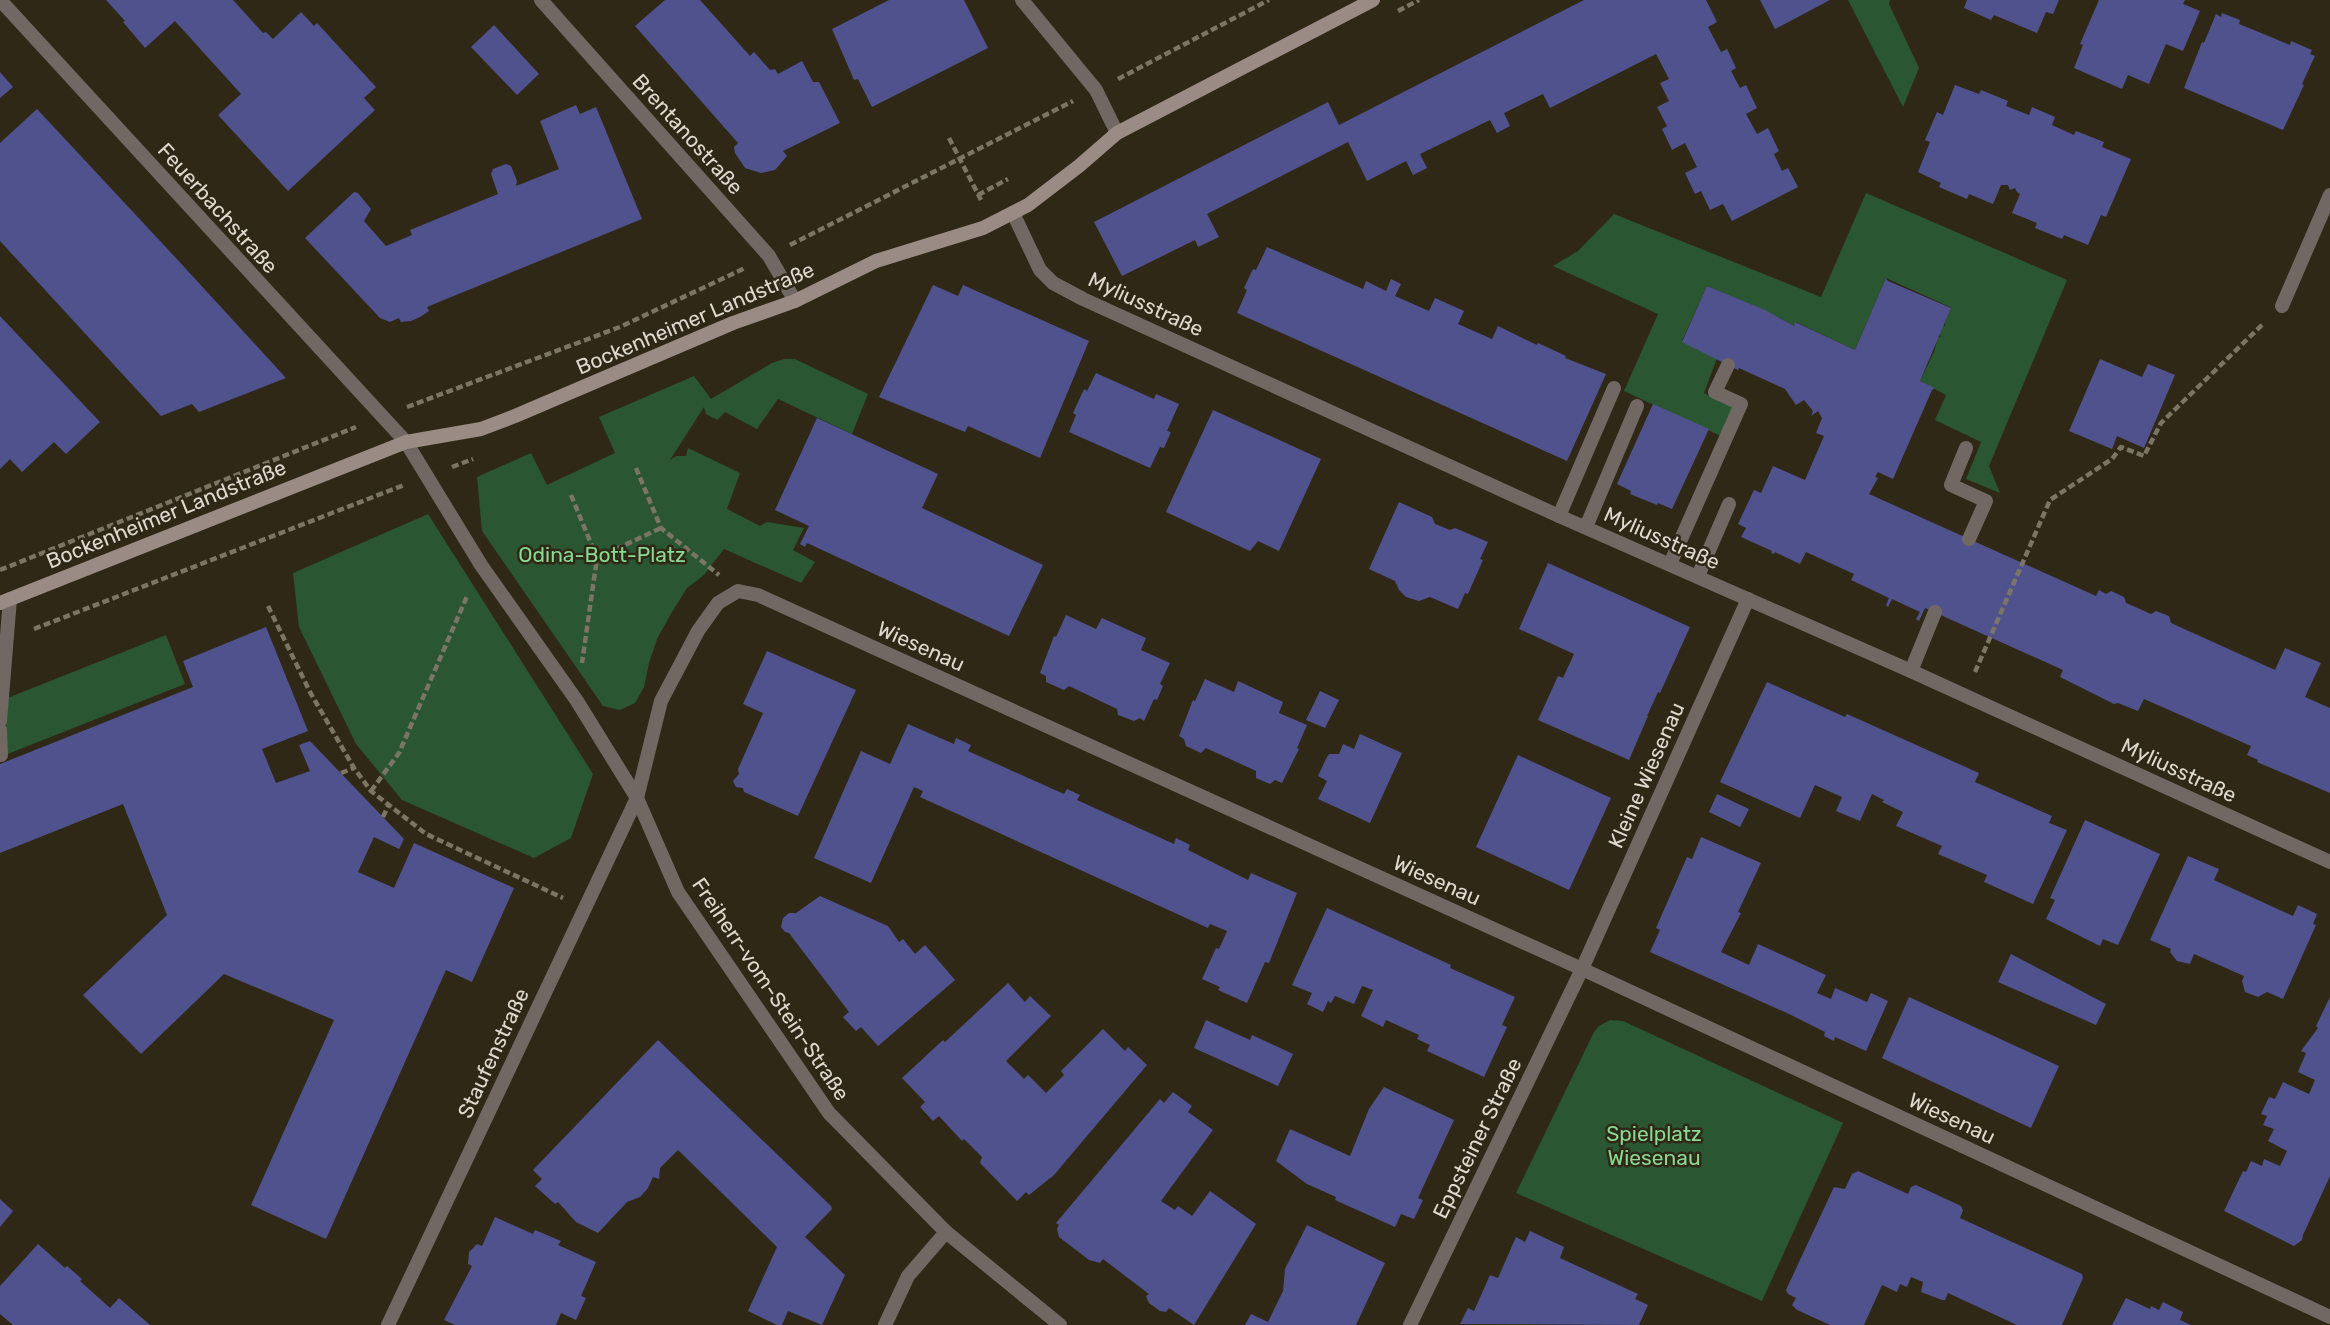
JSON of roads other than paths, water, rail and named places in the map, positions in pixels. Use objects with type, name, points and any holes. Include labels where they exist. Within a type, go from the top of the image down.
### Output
[{"type":"main road","name":"Bockenheimer Landstraße","points":[[5,601],[407,442],[481,429],[504,421],[733,323],[794,301],[876,261],[983,228],[1027,205],[1117,133],[1373,0]]},
{"type":"street","name":"Feuerbachstraße","points":[[0,0],[407,442]]},
{"type":"street","name":"Brentanostraße","points":[[541,0],[769,257],[794,301]]},
{"type":"street","points":[[1022,0],[1096,90],[1117,133]]},
{"type":"street","points":[[2282,306],[2330,195]]},
{"type":"street","name":"Myliusstraße","points":[[1013,213],[1040,270],[1053,283],[1114,314],[2330,862]]},
{"type":"street","points":[[1670,564],[1741,404],[1715,392],[1728,365]]},
{"type":"street","points":[[1559,516],[1614,388]]},
{"type":"street","points":[[1586,527],[1637,406]]},
{"type":"street","name":"Freiherr-vom-Stein-Straße","points":[[407,442],[481,565],[577,701],[637,798],[678,892],[829,1113],[946,1232],[1060,1325]]},
{"type":"street","points":[[1966,448],[1951,485],[1986,501],[1969,539]]},
{"type":"street","points":[[1698,576],[1729,505]]},
{"type":"street","name":"Wiesenau","points":[[637,798],[661,701],[698,631],[718,603],[738,592],[758,595],[1582,969],[2329,1321]]},
{"type":"street","name":"Kleine Wiesenau","points":[[1582,969],[1748,599]]},
{"type":"street","points":[[0,721],[5,601]]},
{"type":"street","points":[[1911,671],[1935,612]]},
{"type":"street","points":[[0,730],[2,757]]},
{"type":"street","name":"Staufenstraße","points":[[388,1325],[637,798]]},
{"type":"street","name":"Eppsteiner Straße","points":[[1410,1325],[1582,969]]},
{"type":"street","points":[[885,1325],[908,1276],[946,1232]]},
{"type":"park label","name":"Odina-Bott-Platz","points":[[602,554]]},
{"type":"park label","name":"Spielplatz Wiesenau","points":[[1654,1145]]}]
